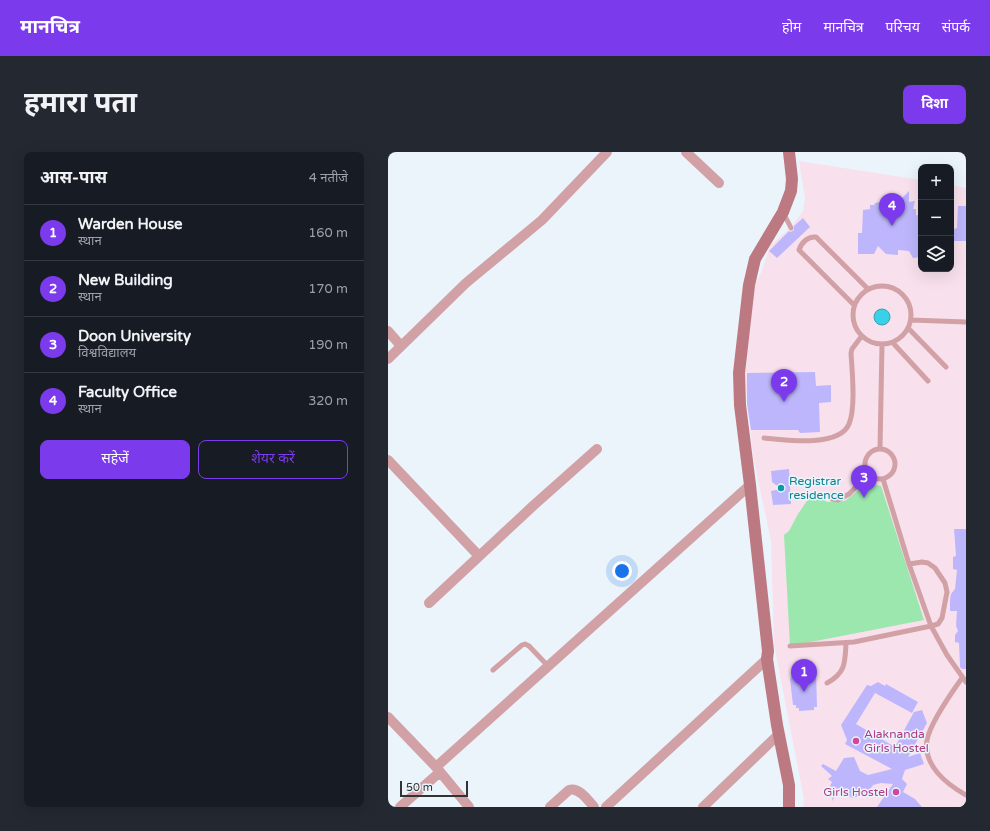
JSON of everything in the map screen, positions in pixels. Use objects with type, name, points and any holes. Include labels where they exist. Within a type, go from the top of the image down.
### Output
[{"type":"main road","points":[[789,152],[790,191],[783,212],[755,259],[749,285],[739,373],[740,405],[768,650],[767,658],[789,785],[789,807]]},
{"type":"street","points":[[388,359],[466,283],[542,220],[607,152]]},
{"type":"street","points":[[686,152],[719,183]]},
{"type":"street","points":[[388,331],[401,346]]},
{"type":"street","points":[[429,603],[534,505],[597,449]]},
{"type":"street","points":[[388,460],[479,556]]},
{"type":"street","points":[[400,807],[438,769],[548,666],[750,485]]},
{"type":"street","points":[[606,807],[767,658]]},
{"type":"street","points":[[388,717],[438,769],[469,807]]},
{"type":"street","points":[[703,807],[779,734]]},
{"type":"street","points":[[550,807],[572,789],[582,794],[594,807]]},
{"type":"lane","points":[[783,212],[791,228]]},
{"type":"lane","points":[[854,305],[799,250],[800,240],[812,236],[816,237],[868,289]]},
{"type":"lane","points":[[888,286],[904,296],[910,308],[911,320],[908,328],[901,338],[893,343],[882,345],[870,343],[861,337],[855,328],[852,317],[854,305],[862,293],[868,289],[888,286]]},
{"type":"lane","points":[[911,320],[966,322]]},
{"type":"lane","points":[[908,328],[946,367]]},
{"type":"lane","points":[[764,438],[813,441],[829,438],[846,429],[849,424],[852,411],[853,377],[851,353],[852,349],[861,337]]},
{"type":"lane","points":[[893,343],[928,381]]},
{"type":"lane","points":[[880,449],[882,345]]},
{"type":"lane","points":[[880,449],[889,452],[895,460],[894,470],[891,474],[882,478],[869,474],[865,465],[868,456],[875,450],[880,449]]},
{"type":"lane","points":[[832,499],[838,500],[849,494],[869,474]]},
{"type":"lane","points":[[882,478],[909,564],[931,626],[964,680],[944,705],[929,733],[926,742],[929,760],[934,769],[955,788],[966,794]]},
{"type":"lane","points":[[790,646],[846,643],[878,638],[938,624],[942,618],[947,592],[945,583],[935,568],[928,563],[922,562],[909,564]]},
{"type":"lane","points":[[827,683],[836,678],[845,664],[846,643]]},
{"type":"lane","points":[[493,670],[525,644],[529,646],[548,666]]},
{"type":"shaded area","points":[[799,161],[918,180],[918,272],[954,272],[954,186],[966,188],[966,807],[803,807],[804,799],[774,644],[771,541],[753,456],[745,379],[754,285],[761,273],[770,246],[792,226],[803,211],[805,198]]},
{"type":"green space","points":[[867,483],[881,486],[924,620],[790,646],[784,535],[789,531],[798,514],[813,492],[827,502],[845,501]]},
{"type":"water","points":[[879,309],[885,309],[890,314],[888,323],[885,325],[879,325],[874,320],[874,314]]},
{"type":"building","points":[[909,191],[909,202],[915,201],[913,209],[916,209],[916,215],[918,215],[918,257],[913,258],[909,251],[898,250],[898,255],[886,254],[878,246],[874,254],[858,254],[858,233],[862,233],[863,210],[870,209],[870,205],[874,205],[875,203],[888,201],[900,202],[900,200]]},
{"type":"building","points":[[958,206],[966,206],[966,241],[954,241],[954,229],[957,228]]},
{"type":"building","points":[[803,218],[810,227],[777,258],[769,251],[789,231],[791,232],[794,230],[794,226]]},
{"type":"building","points":[[815,372],[816,386],[831,385],[831,402],[819,403],[820,432],[800,433],[798,430],[751,430],[747,404],[747,373]]},
{"type":"building","name":"Registrar residence","points":[[789,469],[791,504],[773,505],[771,491],[781,489],[772,482],[771,471]]},
{"type":"building","points":[[954,529],[966,529],[966,669],[962,669],[960,667],[959,643],[955,642],[955,635],[958,631],[956,626],[957,611],[950,611],[951,594],[955,589],[957,570],[953,569],[953,557],[956,556]]},
{"type":"building","points":[[813,668],[813,670],[816,670],[817,707],[814,707],[814,710],[799,711],[799,708],[796,708],[796,705],[793,705],[790,679],[794,670],[802,671]]},
{"type":"building","name":"Alaknanda Girls Hostel","points":[[878,682],[885,686],[886,684],[918,702],[912,713],[875,693],[856,724],[895,747],[914,712],[922,710],[927,723],[908,757],[920,753],[924,764],[905,770],[902,779],[907,784],[903,792],[915,799],[922,807],[877,807],[893,784],[881,783],[873,785],[867,794],[852,798],[840,790],[832,801],[834,788],[830,786],[832,782],[828,779],[832,776],[821,766],[823,764],[836,771],[844,758],[854,757],[860,771],[868,775],[892,769],[845,744],[847,740],[841,725],[867,685],[871,686]]},
{"type":"place","name":"Faculty Office","points":[[892,226]]},
{"type":"place","name":"New Building","points":[[784,402]]},
{"type":"place","name":"Registrar residence","points":[[781,488]]},
{"type":"place","name":"Doon University","points":[[864,498]]},
{"type":"place","name":"Warden House","points":[[804,692]]},
{"type":"place","name":"Alaknanda Girls Hostel","points":[[856,741]]},
{"type":"place","name":"Girls Hostel","points":[[896,792]]}]
